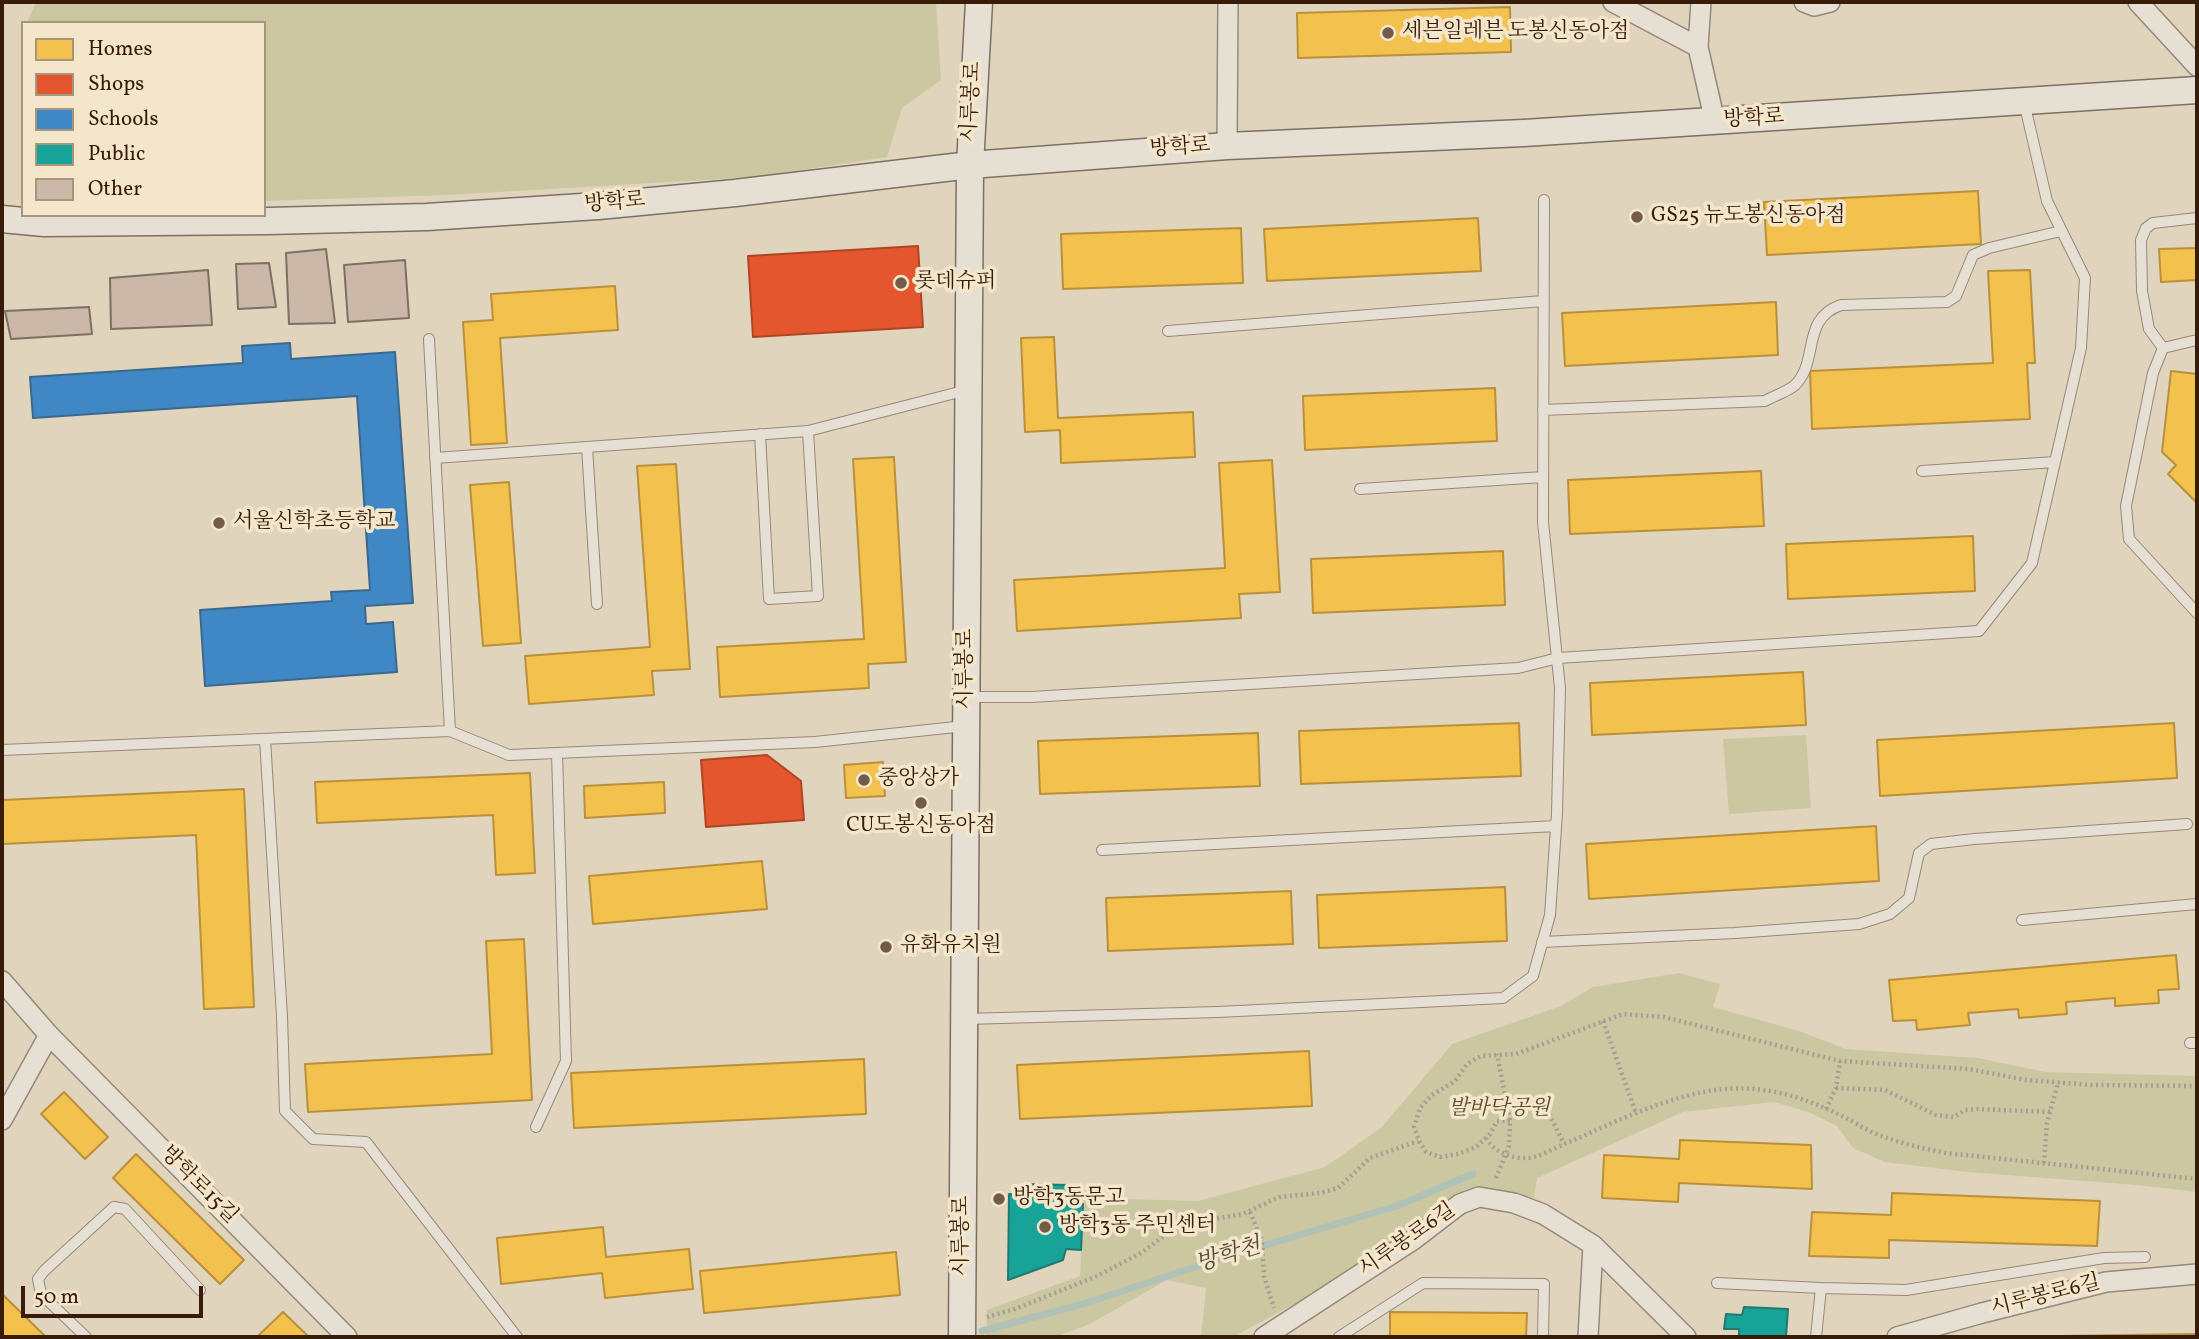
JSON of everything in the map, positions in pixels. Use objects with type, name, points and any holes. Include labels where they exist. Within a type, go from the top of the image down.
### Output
[{"type":"main road","name":"시루봉로","points":[[961,1334],[970,165],[979,2]]},
{"type":"main road","name":"방학로","points":[[2,219],[44,223],[427,217],[598,206],[970,165],[1227,146],[1511,134],[2197,90]]},
{"type":"street","name":"방학로","points":[[1227,146],[1228,2]]},
{"type":"street","points":[[1613,2],[1698,47]]},
{"type":"street","points":[[1701,2],[1698,47],[1715,122]]},
{"type":"street","points":[[1804,2],[1814,6],[1830,2]]},
{"type":"street","points":[[2138,2],[2197,66]]},
{"type":"street","name":"방학로15길","points":[[2,981],[49,1035],[347,1337]]},
{"type":"street","points":[[2,1120],[49,1035]]},
{"type":"street","points":[[1487,1198],[1514,1203],[1543,1214],[1593,1245],[1686,1337]]},
{"type":"street","name":"시루봉로6길","points":[[1272,1332],[1413,1241],[1460,1204],[1470,1199],[1487,1198]]},
{"type":"street","points":[[1588,1337],[1593,1245]]},
{"type":"street","name":"시루봉로6길","points":[[1897,1337],[1982,1312],[2106,1282],[2197,1273]]},
{"type":"lane","points":[[966,696],[1045,697],[1518,668],[1558,658],[1979,631],[2032,562],[2081,348],[2085,278],[2047,201],[2024,102]]},
{"type":"lane","points":[[964,1019],[1217,1012],[1503,998],[1533,976],[1550,915],[1560,688],[1543,522],[1544,200]]},
{"type":"lane","points":[[2163,348],[2149,329],[2141,291],[2141,240],[2146,228],[2153,223],[2197,218]]},
{"type":"lane","points":[[1542,410],[1765,401],[1793,386],[1803,374],[1813,333],[1821,317],[1832,309],[1841,305],[1947,302],[1956,296],[1973,255],[1989,248],[2061,230]]},
{"type":"lane","points":[[1168,331],[1543,301]]},
{"type":"lane","points":[[429,340],[450,731]]},
{"type":"lane","points":[[2163,348],[2197,340]]},
{"type":"lane","points":[[2163,348],[2153,373],[2126,506],[2129,539],[2197,613]]},
{"type":"lane","points":[[435,458],[808,431],[968,390]]},
{"type":"lane","points":[[760,434],[769,599],[818,596],[808,431]]},
{"type":"lane","points":[[587,447],[597,604]]},
{"type":"lane","points":[[1922,471],[2055,463]]},
{"type":"lane","points":[[1360,489],[1543,477]]},
{"type":"lane","points":[[2,750],[450,731],[509,755],[815,742],[966,726]]},
{"type":"lane","points":[[265,739],[282,1016],[285,1111],[313,1139],[366,1142],[517,1337]]},
{"type":"lane","points":[[536,1127],[566,1061],[557,753]]},
{"type":"lane","points":[[1542,942],[1859,924],[1891,914],[1909,898],[1919,853],[1931,844],[2187,824]]},
{"type":"lane","points":[[1102,850],[1556,826]]},
{"type":"lane","points":[[2022,920],[2197,904]]},
{"type":"lane","points":[[86,1337],[41,1294],[38,1279],[114,1207],[125,1209],[200,1290]]},
{"type":"lane","points":[[1717,1283],[1906,1290],[2104,1258],[2145,1257]]},
{"type":"lane","points":[[1339,1337],[1423,1283],[1436,1283],[1544,1284],[1543,1337]]},
{"type":"lane","points":[[1816,1337],[1821,1288]]},
{"type":"path","points":[[1510,1121],[1497,1121],[1486,1138],[1476,1147],[1440,1157],[1426,1152],[1414,1127],[1420,1108],[1432,1095],[1455,1081],[1467,1064],[1481,1056],[1516,1054],[1623,1014],[1664,1017],[1840,1061],[1969,1069],[2058,1083],[2197,1086]]},
{"type":"path","points":[[1603,1021],[1636,1113]]},
{"type":"path","points":[[1487,1198],[1509,1146],[1510,1121],[1497,1054]]},
{"type":"path","points":[[1826,1109],[1836,1088],[1840,1061]]},
{"type":"path","points":[[2044,1163],[2047,1124],[2058,1083]]},
{"type":"path","points":[[1486,1138],[1492,1148],[1506,1155],[1529,1159],[1636,1113],[1686,1096],[1727,1088],[1757,1087],[1793,1095],[1906,1145],[1946,1153],[2197,1179]]},
{"type":"path","points":[[1836,1088],[1885,1090],[1936,1115],[1954,1116],[1965,1110],[1978,1109],[2050,1112]]},
{"type":"path","points":[[1549,1114],[1564,1144]]},
{"type":"path","points":[[961,1334],[1097,1276],[1141,1253],[1179,1225],[1250,1212],[1279,1197],[1321,1193],[1338,1188],[1370,1158],[1419,1141]]},
{"type":"path","points":[[1250,1212],[1262,1241],[1272,1332]]},
{"type":"green space","points":[[36,2],[936,2],[941,80],[902,108],[887,157],[756,177],[446,195],[266,201],[266,21],[28,21]]},
{"type":"green space","points":[[1806,735],[1811,808],[1729,814],[1723,739]]},
{"type":"green space","name":"발바닥공원","points":[[1679,973],[1720,984],[1713,1007],[1799,1031],[1846,1049],[1978,1058],[2045,1072],[2197,1076],[2197,1192],[1967,1172],[1885,1162],[1853,1148],[1837,1126],[1808,1112],[1774,1102],[1683,1112],[1537,1178],[1534,1198],[1477,1186],[1307,1297],[1233,1337],[1201,1337],[1206,1288],[1167,1280],[1088,1325],[1054,1337],[986,1337],[987,1310],[1080,1276],[1084,1192],[1123,1199],[1198,1201],[1325,1167],[1382,1127],[1452,1044],[1561,1006],[1593,987]]},
{"type":"building: Homes","points":[[1510,7],[1511,52],[1298,58],[1297,13]]},
{"type":"building: Homes","points":[[1978,191],[1981,244],[1767,255],[1764,202]]},
{"type":"building: Homes","points":[[1478,218],[1481,271],[1267,281],[1264,229]]},
{"type":"building: Homes","points":[[1241,228],[1243,283],[1063,289],[1061,234]]},
{"type":"building: Homes","points":[[2197,248],[2197,280],[2161,282],[2159,249]]},
{"type":"building: Homes","points":[[2030,270],[2035,363],[2027,363],[2030,419],[1812,429],[1810,371],[1993,363],[1988,271]]},
{"type":"building: Homes","points":[[615,286],[618,330],[500,338],[507,443],[471,445],[463,322],[493,320],[491,294]]},
{"type":"building: Homes","points":[[1776,302],[1778,355],[1565,366],[1562,313]]},
{"type":"building: Homes","points":[[1054,337],[1058,418],[1193,412],[1195,457],[1061,463],[1060,430],[1025,432],[1021,338]]},
{"type":"building: Homes","points":[[2171,371],[2197,374],[2197,503],[2168,474],[2176,465],[2162,452]]},
{"type":"building: Homes","points":[[1495,388],[1497,441],[1305,450],[1303,396]]},
{"type":"building: Homes","points":[[894,457],[906,662],[868,664],[869,688],[720,697],[717,647],[864,639],[853,459]]},
{"type":"building: Homes","points":[[1272,460],[1280,592],[1239,594],[1241,618],[1017,631],[1014,580],[1225,568],[1219,463]]},
{"type":"building: Homes","points":[[676,464],[690,669],[652,671],[654,695],[529,704],[525,656],[650,647],[637,466]]},
{"type":"building: Homes","points":[[1761,471],[1764,526],[1570,534],[1568,480]]},
{"type":"building: Homes","points":[[509,482],[521,643],[483,646],[470,485]]},
{"type":"building: Homes","points":[[1973,536],[1975,591],[1788,599],[1786,544]]},
{"type":"building: Homes","points":[[1503,551],[1505,605],[1313,613],[1311,559]]},
{"type":"building: Homes","points":[[1803,672],[1806,725],[1592,735],[1590,683]]},
{"type":"building: Homes","points":[[1519,723],[1521,776],[1301,784],[1299,731]]},
{"type":"building: Homes","points":[[2174,723],[2177,778],[1880,796],[1877,740]]},
{"type":"building: Homes","points":[[1258,733],[1260,786],[1040,794],[1038,741]]},
{"type":"building: Homes","name":"중앙상가","points":[[883,762],[885,796],[846,798],[844,765]]},
{"type":"building: Homes","points":[[530,773],[535,873],[496,875],[493,815],[317,823],[315,782]]},
{"type":"building: Homes","points":[[664,782],[665,813],[585,818],[584,786]]},
{"type":"building: Homes","points":[[244,789],[254,1007],[204,1009],[196,835],[2,844],[2,800]]},
{"type":"building: Homes","points":[[1876,826],[1879,881],[1589,899],[1586,844]]},
{"type":"building: Homes","points":[[762,861],[767,909],[593,924],[589,876]]},
{"type":"building: Homes","points":[[1505,887],[1507,941],[1319,948],[1317,895]]},
{"type":"building: Homes","points":[[1291,891],[1293,944],[1108,951],[1106,898]]},
{"type":"building: Homes","points":[[524,939],[532,1100],[308,1112],[305,1064],[492,1054],[486,941]]},
{"type":"building: Homes","points":[[2176,955],[2179,989],[2158,990],[2159,1003],[2115,1006],[2115,998],[2066,1002],[2067,1014],[2019,1018],[2018,1009],[1968,1013],[1970,1025],[1917,1030],[1916,1020],[1893,1021],[1889,980]]},
{"type":"building: Homes","points":[[1309,1051],[1312,1106],[1020,1119],[1017,1065]]},
{"type":"building: Homes","points":[[864,1059],[866,1114],[574,1128],[571,1073]]},
{"type":"building: Homes","points":[[64,1092],[108,1137],[85,1159],[41,1114]]},
{"type":"building: Homes","points":[[1680,1140],[1811,1145],[1812,1189],[1679,1183],[1678,1202],[1602,1198],[1604,1155],[1679,1159]]},
{"type":"building: Homes","points":[[136,1154],[244,1260],[220,1284],[113,1178]]},
{"type":"building: Homes","points":[[1892,1193],[2100,1201],[2097,1246],[1889,1240],[1889,1258],[1809,1256],[1812,1212],[1891,1215]]},
{"type":"building: Homes","points":[[603,1227],[606,1257],[689,1249],[693,1289],[605,1298],[602,1273],[501,1284],[497,1238]]},
{"type":"building: Homes","points":[[896,1252],[900,1295],[704,1313],[700,1271]]},
{"type":"building: Homes","points":[[2,1294],[46,1337],[2,1337]]},
{"type":"building: Homes","points":[[283,1312],[309,1337],[261,1337],[259,1335]]},
{"type":"building: Homes","points":[[1390,1312],[1527,1313],[1526,1337],[1390,1337]]},
{"type":"building: Homes","points":[[2197,1334],[2197,1337],[2061,1337],[2061,1336]]},
{"type":"building: Shops","points":[[918,246],[923,327],[753,337],[748,256]]},
{"type":"building: Shops","points":[[767,755],[801,781],[804,820],[706,827],[701,760]]},
{"type":"building: Schools","points":[[290,343],[291,359],[395,352],[413,603],[365,606],[366,624],[393,622],[397,672],[205,686],[200,610],[332,601],[331,592],[370,590],[357,396],[33,418],[30,377],[243,363],[242,346]]},
{"type":"building: Public","name":"방학3동 주민센터","points":[[1023,1184],[1069,1185],[1069,1203],[1083,1204],[1081,1250],[1066,1249],[1063,1260],[1008,1280],[1009,1194],[1022,1195]]},
{"type":"building: Public","points":[[1744,1307],[1788,1309],[1786,1337],[1739,1337],[1739,1329],[1724,1329],[1726,1314],[1742,1315]]},
{"type":"building: Other","points":[[326,249],[335,323],[289,324],[286,253]]},
{"type":"building: Other","points":[[405,260],[409,318],[348,322],[344,265]]},
{"type":"building: Other","points":[[269,263],[276,307],[238,309],[236,264]]},
{"type":"building: Other","points":[[208,270],[212,325],[111,329],[110,278]]},
{"type":"building: Other","points":[[89,307],[92,334],[11,339],[5,311]]},
{"type":"waterway","name":"방학천","points":[[982,1331],[1083,1304],[1222,1258],[1397,1206],[1473,1174]]},
{"type":"place","name":"세븐일레븐 도봉신동아점","points":[[1388,33]]},
{"type":"place","name":"GS25 뉴도봉신동아점","points":[[1637,217]]},
{"type":"place","name":"롯데슈퍼","points":[[901,283]]},
{"type":"place","name":"서울신학초등학교","points":[[219,523]]},
{"type":"place","name":"중앙상가","points":[[864,780]]},
{"type":"place","name":"CU도봉신동아점","points":[[921,803]]},
{"type":"place","name":"유화유치원","points":[[886,947]]},
{"type":"place","name":"방학3동문고","points":[[999,1199]]},
{"type":"place","name":"방학3동 주민센터","points":[[1045,1227]]}]
